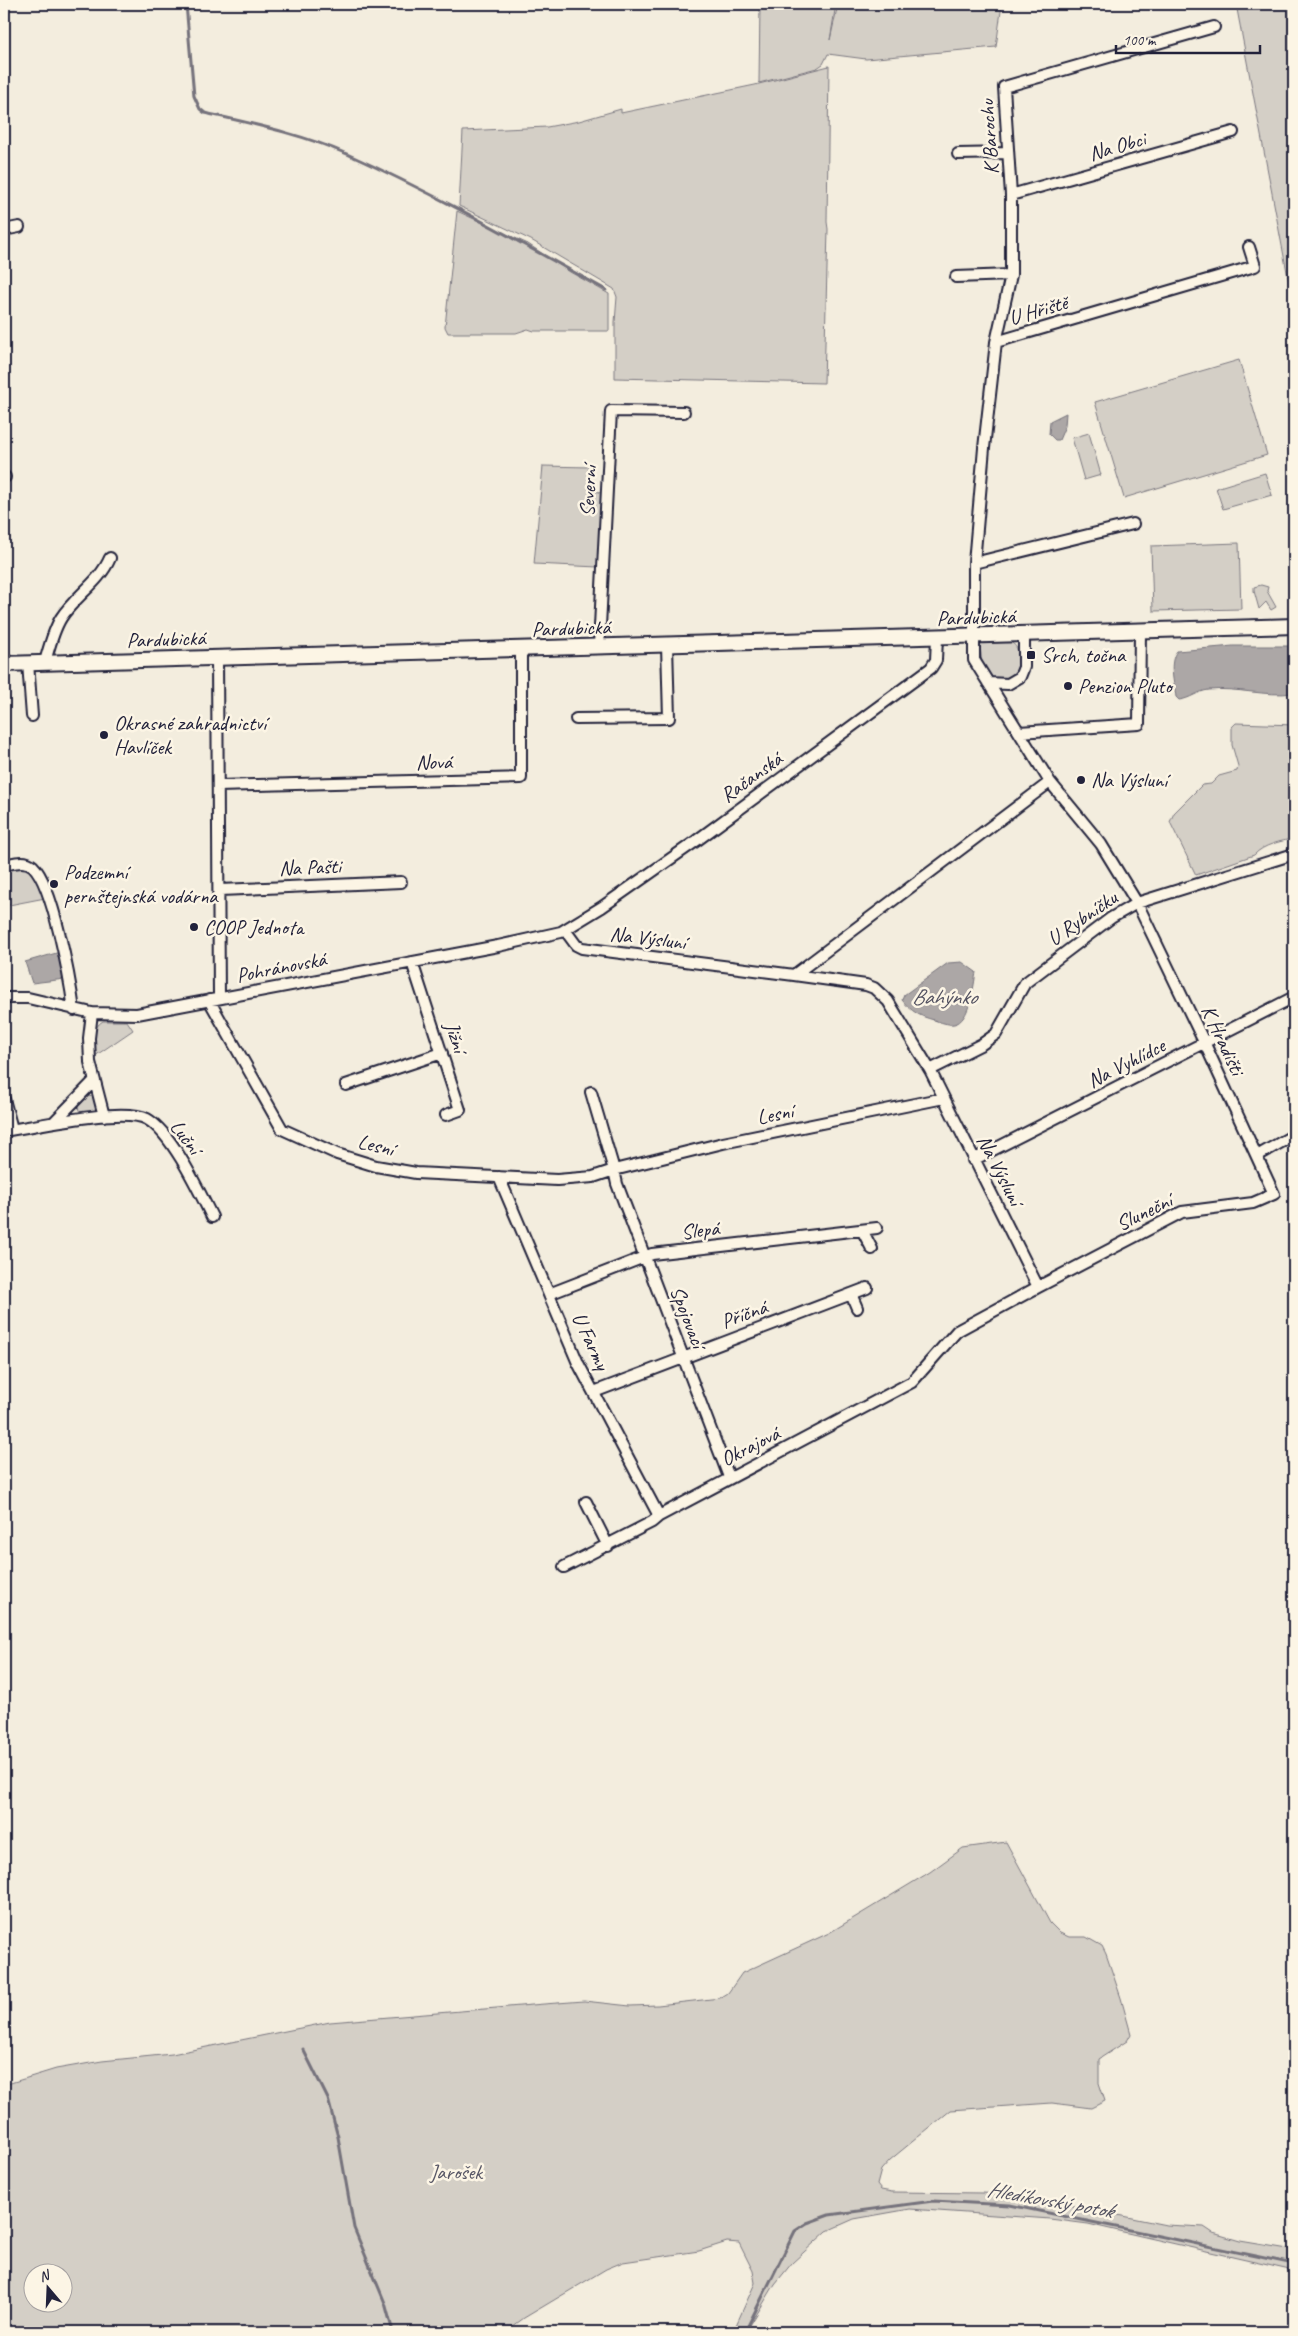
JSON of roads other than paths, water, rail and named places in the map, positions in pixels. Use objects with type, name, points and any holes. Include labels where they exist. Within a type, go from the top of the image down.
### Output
[{"type":"street","name":"K Barochu","points":[[996,342],[1011,275],[1011,195],[1004,87],[1214,27]]},
{"type":"street","name":"Na Obci","points":[[1011,195],[1233,132]]},
{"type":"street","points":[[958,154],[1008,153]]},
{"type":"street","points":[[4,230],[19,227]]},
{"type":"street","name":"U Hřiště","points":[[973,637],[975,629],[974,563],[996,342],[1255,266],[1249,247]]},
{"type":"street","points":[[956,277],[1011,275]]},
{"type":"street","name":"Severní","points":[[599,646],[611,411],[684,412]]},
{"type":"street","points":[[974,563],[1133,524]]},
{"type":"street","points":[[45,662],[50,642],[61,618],[94,582],[110,558]]},
{"type":"street","name":"Pardubická","points":[[4,664],[973,637],[1294,626]]},
{"type":"street","points":[[1019,732],[1139,724],[1140,631]]},
{"type":"street","points":[[988,683],[1008,684],[1020,677],[1024,667],[1024,635]]},
{"type":"street","points":[[973,637],[975,664],[1050,782],[1101,844],[1137,903]]},
{"type":"street","name":"Račanská","points":[[565,930],[602,907],[696,841],[931,668],[936,660],[937,638]]},
{"type":"street","points":[[576,719],[668,718],[667,645]]},
{"type":"street","name":"Nová","points":[[218,786],[521,778],[521,649]]},
{"type":"street","points":[[214,999],[220,890],[217,657]]},
{"type":"street","points":[[28,663],[32,716]]},
{"type":"street","points":[[794,975],[1050,782]]},
{"type":"street","name":"U Rybníčku","points":[[930,1070],[982,1044],[996,1034],[1026,983],[1111,918],[1137,903],[1294,854]]},
{"type":"street","points":[[4,865],[20,861],[32,866],[40,875],[54,912],[74,1010]]},
{"type":"street","name":"Na Pašti","points":[[220,890],[402,882]]},
{"type":"street","name":"K Hradišti","points":[[1137,903],[1274,1194]]},
{"type":"street","name":"Pohránovská","points":[[4,998],[28,998],[92,1013],[137,1014],[536,939],[565,930]]},
{"type":"street","name":"Na Výsluní","points":[[565,930],[576,945],[582,948],[866,985],[878,991],[888,1001],[930,1070],[973,1160],[1038,1287]]},
{"type":"street","name":"Jižní","points":[[412,962],[460,1110],[446,1115]]},
{"type":"street","name":"Na Vyhlídce","points":[[973,1160],[1294,998]]},
{"type":"street","name":"Lesní","points":[[214,999],[282,1129],[336,1154],[376,1166],[416,1173],[557,1180],[593,1177],[723,1143],[944,1098]]},
{"type":"street","points":[[92,1013],[89,1051],[94,1081],[104,1116]]},
{"type":"street","points":[[346,1085],[442,1053]]},
{"type":"street","points":[[54,1122],[94,1081]]},
{"type":"street","points":[[591,1092],[614,1170]]},
{"type":"street","points":[[4,1099],[8,1130]]},
{"type":"street","name":"Luční","points":[[8,1130],[104,1116],[139,1116],[148,1120],[168,1141],[194,1181],[212,1217]]},
{"type":"street","points":[[1257,1156],[1294,1136]]},
{"type":"street","name":"Spojovací","points":[[614,1170],[616,1184],[729,1477]]},
{"type":"street","name":"U Farmy","points":[[500,1177],[578,1363],[660,1516]]},
{"type":"street","name":"Sluneční","points":[[858,1411],[912,1382],[957,1331],[1038,1287],[1182,1212],[1253,1203],[1274,1194]]},
{"type":"street","name":"Slepá","points":[[549,1294],[652,1254],[877,1228]]},
{"type":"street","points":[[862,1230],[872,1249]]},
{"type":"street","name":"Příčná","points":[[594,1392],[867,1288]]},
{"type":"street","points":[[851,1294],[857,1308]]},
{"type":"street","name":"Okrajová","points":[[564,1567],[608,1546],[729,1477],[858,1411]]},
{"type":"street","points":[[586,1502],[608,1546]]},
{"type":"water","points":[[1066,413],[1065,426],[1059,440],[1055,440],[1049,434],[1050,421]]},
{"type":"water","points":[[1233,646],[1294,646],[1294,693],[1272,694],[1220,689],[1205,691],[1179,700],[1176,697],[1172,667],[1177,651]]},
{"type":"water","points":[[60,952],[65,979],[32,983],[25,962]]},
{"type":"water","name":"Bahýnko","points":[[962,962],[976,972],[970,1002],[964,1017],[959,1022],[949,1024],[924,1017],[913,1011],[902,1000],[904,995],[948,963]]},
{"type":"waterway","points":[[186,4],[194,96],[200,109],[205,113],[295,135],[347,154],[446,202],[606,290]]},
{"type":"waterway","points":[[303,2049],[328,2099],[338,2137],[354,2228],[385,2303],[393,2332]]},
{"type":"waterway","name":"Hledíkovský potok","points":[[745,2332],[795,2231],[807,2223],[829,2215],[933,2201],[1010,2205],[1294,2264]]},
{"type":"place","name":"Srch, točna","points":[[1031,655]]},
{"type":"place","name":"Penzion Pluto","points":[[1068,686]]},
{"type":"place","name":"Okrasné zahradnictví Havlíček","points":[[104,735]]},
{"type":"place","name":"Na Výsluní","points":[[1081,780]]},
{"type":"place","name":"Podzemní pernštejnská vodárna","points":[[54,884]]},
{"type":"place","name":"COOP Jednota","points":[[194,927]]},
{"type":"park label","name":"Jarošek","points":[[456,2172]]}]
